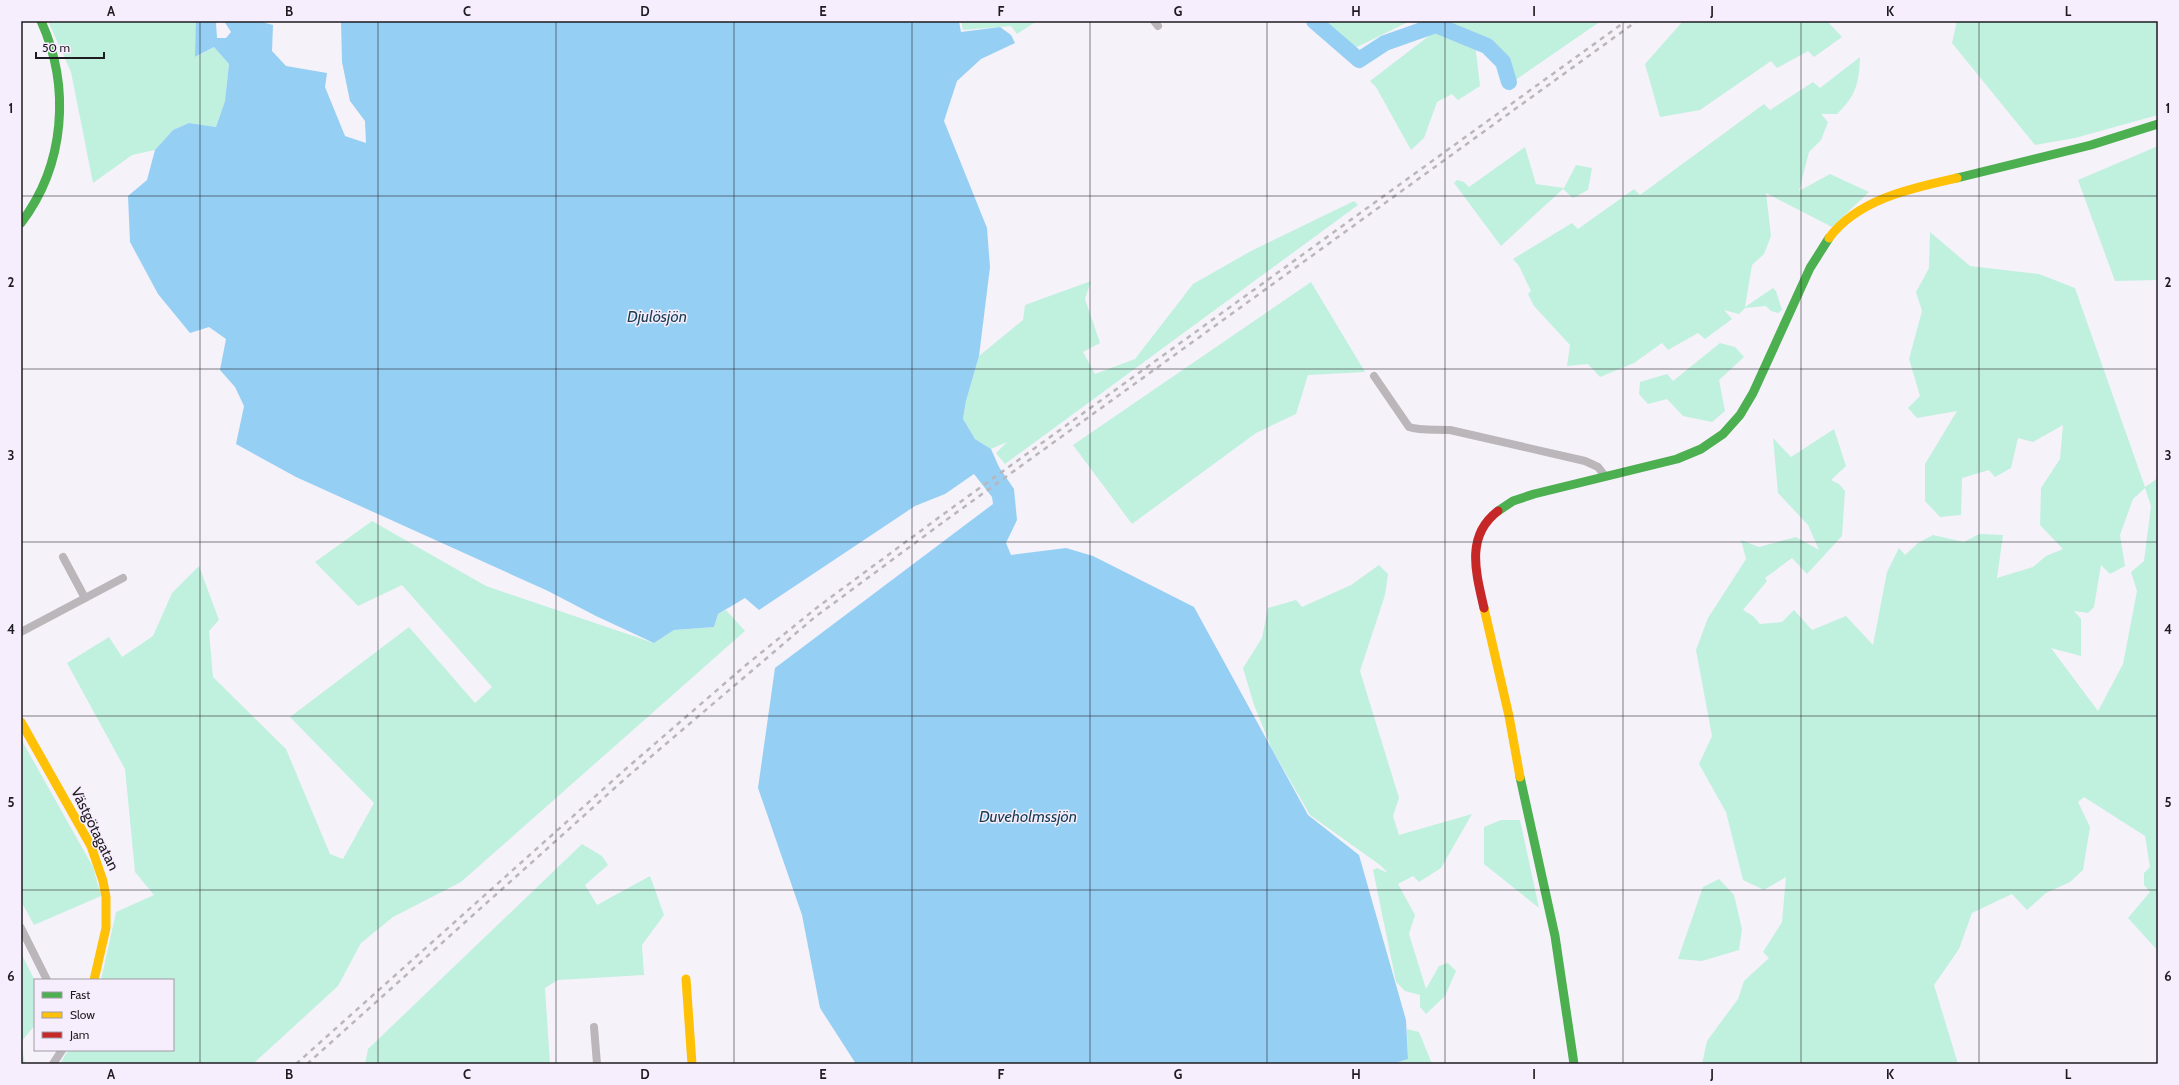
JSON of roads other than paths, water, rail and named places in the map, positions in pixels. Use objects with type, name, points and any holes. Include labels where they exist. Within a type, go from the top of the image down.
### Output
[{"type":"street","points":[[21,223],[40,194],[54,158],[58,140],[60,110],[59,83],[54,55],[41,21]]},
{"type":"street","points":[[1574,1064],[1554,936],[1526,810],[1509,716],[1479,589],[1474,554],[1481,530],[1488,520],[1515,500],[1541,491],[1633,471],[1679,459],[1714,441],[1730,429],[1740,417],[1757,386],[1815,258],[1837,228],[1853,215],[1872,205],[1921,187],[2071,150],[2158,124]]},
{"type":"street","points":[[1374,376],[1409,427],[1416,429],[1429,428],[1450,430],[1585,461],[1598,467],[1605,476]]},
{"type":"street","points":[[63,557],[85,598]]},
{"type":"street","points":[[21,632],[122,578]]},
{"type":"street","name":"Västgötagatan","points":[[21,722],[91,846],[100,866],[107,888],[108,907],[104,943],[94,979]]},
{"type":"street","points":[[21,928],[46,979]]},
{"type":"street","points":[[686,978],[692,1064]]},
{"type":"street","points":[[594,1026],[597,1064]]},
{"type":"street","points":[[52,1064],[61,1051]]},
{"type":"water","name":"Djulösjön","points":[[196,21],[221,21],[216,23],[217,38],[226,38],[231,32],[224,21],[258,21],[273,25],[272,51],[286,66],[327,73],[325,87],[345,136],[366,143],[365,121],[350,101],[342,62],[341,21],[959,21],[961,32],[1000,27],[1011,35],[1015,43],[981,59],[957,81],[944,121],[987,228],[990,267],[979,356],[966,401],[963,419],[975,439],[991,449],[999,467],[1014,489],[1017,520],[1006,543],[1011,555],[1066,548],[1093,556],[1194,607],[1308,815],[1359,855],[1406,1020],[1408,1059],[1392,1064],[856,1064],[820,1008],[802,915],[758,788],[775,668],[993,504],[992,497],[974,474],[945,494],[915,506],[759,610],[745,598],[718,614],[714,627],[674,630],[654,643],[596,616],[548,591],[296,477],[236,444],[244,406],[235,387],[220,370],[226,339],[209,327],[190,333],[158,294],[130,242],[128,196],[147,180],[155,150],[173,130],[189,123],[216,127],[225,101],[229,64],[214,47],[195,57]]},
{"type":"waterway","points":[[1314,21],[1359,60],[1385,43],[1436,25],[1487,46],[1503,62],[1509,82]]},
{"type":"railway","points":[[296,1064],[628,767],[746,665],[819,606],[945,513],[1626,21]]},
{"type":"railway","points":[[307,1064],[627,777],[815,617],[942,523],[1637,21]]},
{"type":"water label","name":"Duveholmssjön","points":[[1028,816]]}]
